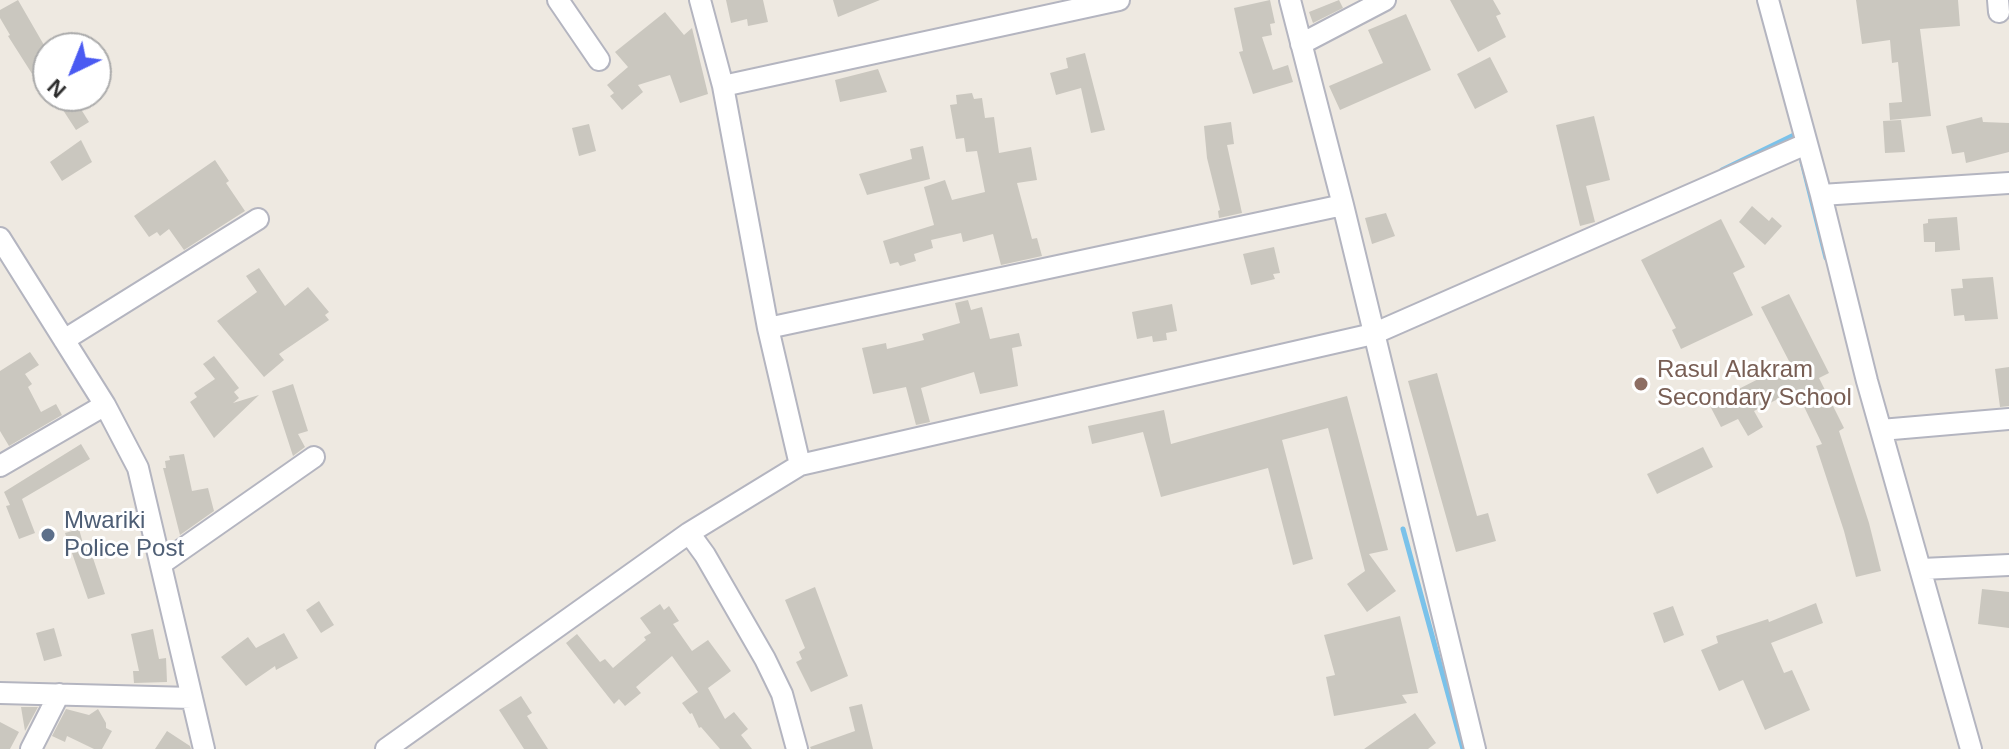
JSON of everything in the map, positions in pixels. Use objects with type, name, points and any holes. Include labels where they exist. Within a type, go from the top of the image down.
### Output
[{"type":"street","points":[[558,0],[599,60]]},
{"type":"street","points":[[700,0],[723,86],[768,328],[800,465]]},
{"type":"street","points":[[723,86],[1119,0]]},
{"type":"street","points":[[1290,0],[1475,749]]},
{"type":"street","points":[[1301,44],[1385,0]]},
{"type":"street","points":[[1768,0],[1881,430],[1971,749]]},
{"type":"street","points":[[386,749],[689,533],[800,465],[1373,334],[1806,144]]},
{"type":"street","points":[[1821,195],[2009,183]]},
{"type":"street","points":[[768,328],[1343,205]]},
{"type":"street","points":[[64,340],[258,219]]},
{"type":"street","points":[[0,238],[105,405],[138,468],[204,749]]},
{"type":"street","points":[[0,466],[105,405]]},
{"type":"street","points":[[1881,430],[2009,419]]},
{"type":"street","points":[[161,564],[314,457]]},
{"type":"street","points":[[689,533],[765,659],[782,694],[797,749]]},
{"type":"street","points":[[1922,569],[2009,565]]},
{"type":"street","points":[[0,693],[192,698]]},
{"type":"street","points":[[31,749],[59,694]]},
{"type":"building","points":[[18,0],[36,32],[32,32],[32,74],[8,36],[0,10]]},
{"type":"building","points":[[726,0],[763,0],[768,22],[748,26],[747,19],[731,23]]},
{"type":"building","points":[[833,0],[880,0],[838,17]]},
{"type":"building","points":[[1270,0],[1275,23],[1270,24],[1272,35],[1262,37],[1273,70],[1288,65],[1293,82],[1253,94],[1239,52],[1243,51],[1234,8]]},
{"type":"building","points":[[1339,0],[1343,8],[1313,23],[1309,12]]},
{"type":"building","points":[[1450,0],[1493,0],[1501,14],[1496,16],[1506,37],[1478,52]]},
{"type":"building","points":[[1856,0],[1958,0],[1960,26],[1920,29],[1931,116],[1890,120],[1889,103],[1902,102],[1898,62],[1892,63],[1890,40],[1862,44]]},
{"type":"building","points":[[665,12],[684,35],[692,28],[708,94],[680,103],[670,75],[638,85],[643,92],[622,110],[610,96],[614,93],[607,85],[628,67],[615,52]]},
{"type":"building","points":[[1406,14],[1431,70],[1340,110],[1329,86],[1383,63],[1368,30]]},
{"type":"building","points":[[1085,53],[1105,130],[1091,133],[1081,88],[1056,95],[1050,73],[1068,68],[1066,58]]},
{"type":"building","points":[[1490,57],[1508,92],[1475,109],[1457,74]]},
{"type":"building","points":[[878,69],[887,92],[840,102],[835,80]]},
{"type":"building","points":[[972,93],[974,99],[982,98],[985,118],[994,117],[999,153],[1031,147],[1037,180],[1017,183],[1032,239],[1037,238],[1042,256],[1001,265],[993,234],[963,242],[961,233],[931,240],[933,248],[914,254],[916,261],[900,266],[898,262],[890,264],[883,241],[934,225],[924,187],[945,180],[952,200],[985,192],[977,151],[966,152],[964,138],[956,139],[950,105],[957,104],[956,95]]},
{"type":"building","points":[[64,112],[83,112],[89,122],[76,130]]},
{"type":"building","points":[[1594,116],[1610,180],[1586,186],[1595,222],[1580,226],[1556,125]]},
{"type":"building","points":[[1982,117],[1983,122],[2009,123],[2009,152],[1966,163],[1964,152],[1952,154],[1946,126]]},
{"type":"building","points":[[1901,120],[1905,152],[1885,153],[1883,121]]},
{"type":"building","points":[[1231,122],[1234,144],[1227,145],[1242,213],[1219,218],[1204,126]]},
{"type":"building","points":[[589,124],[596,151],[579,156],[572,128]]},
{"type":"building","points":[[81,140],[92,162],[62,181],[50,162]]},
{"type":"building","points":[[923,146],[930,179],[867,195],[859,174],[912,159],[910,149]]},
{"type":"building","points":[[215,160],[245,211],[184,250],[169,229],[160,236],[157,232],[149,237],[134,216]]},
{"type":"building","points":[[1752,206],[1769,221],[1772,217],[1782,226],[1765,245],[1739,222]]},
{"type":"building","points":[[1386,213],[1395,236],[1372,244],[1365,218]]},
{"type":"building","points":[[1957,217],[1960,250],[1935,252],[1935,242],[1924,242],[1923,224],[1928,223],[1928,219]]},
{"type":"building","points":[[1721,219],[1745,267],[1733,273],[1753,315],[1681,349],[1672,330],[1676,328],[1641,260]]},
{"type":"building","points":[[1274,247],[1280,273],[1273,274],[1275,279],[1251,285],[1243,254]]},
{"type":"building","points":[[259,268],[285,306],[308,287],[329,312],[325,315],[329,320],[279,354],[284,360],[264,377],[217,321],[257,292],[246,276]]},
{"type":"building","points":[[1993,277],[1998,319],[1965,321],[1964,315],[1954,316],[1951,289],[1963,288],[1962,279]]},
{"type":"building","points":[[1789,294],[1829,373],[1819,378],[1844,428],[1839,431],[1881,571],[1856,577],[1816,446],[1822,444],[1796,390],[1754,411],[1763,427],[1748,436],[1738,419],[1721,427],[1709,404],[1790,363],[1761,307]]},
{"type":"building","points":[[968,300],[971,310],[982,307],[990,339],[1019,333],[1022,346],[1012,348],[1018,386],[980,394],[974,372],[921,388],[930,422],[916,425],[906,387],[873,394],[862,348],[886,343],[887,349],[924,340],[922,334],[960,323],[955,303]]},
{"type":"building","points":[[1172,304],[1177,331],[1166,333],[1167,340],[1153,342],[1152,336],[1137,339],[1132,312]]},
{"type":"building","points":[[30,352],[39,365],[25,374],[32,384],[28,387],[41,412],[56,404],[62,415],[9,446],[0,431],[0,371]]},
{"type":"building","points":[[214,356],[239,388],[234,392],[239,398],[233,403],[259,395],[214,438],[190,402],[197,397],[194,393],[215,379],[203,364]]},
{"type":"building","points":[[2009,367],[2009,406],[2000,407],[1995,369]]},
{"type":"building","points":[[1437,373],[1477,516],[1488,513],[1496,541],[1456,552],[1408,381]]},
{"type":"building","points":[[293,384],[308,431],[298,434],[305,447],[293,456],[272,391]]},
{"type":"building","points":[[1347,396],[1388,550],[1369,554],[1396,591],[1367,612],[1347,584],[1365,571],[1328,428],[1282,440],[1313,559],[1293,565],[1268,468],[1161,497],[1143,432],[1092,444],[1088,426],[1164,410],[1171,444]]},
{"type":"building","points":[[81,444],[90,459],[22,499],[35,533],[19,539],[4,492]]},
{"type":"building","points":[[1703,447],[1713,467],[1657,494],[1647,474]]},
{"type":"building","points":[[184,454],[192,491],[208,488],[214,511],[180,535],[163,468],[166,468],[165,461],[170,460],[169,456]]},
{"type":"building","points":[[79,529],[84,547],[89,546],[105,594],[88,599],[65,533]]},
{"type":"building","points":[[815,587],[848,676],[811,692],[796,662],[802,659],[799,652],[805,648],[785,600]]},
{"type":"building","points":[[1982,589],[2009,592],[2009,628],[1978,624]]},
{"type":"building","points":[[319,601],[334,625],[321,633],[306,610]]},
{"type":"building","points":[[1816,603],[1823,623],[1771,643],[1784,673],[1792,670],[1810,710],[1765,730],[1743,680],[1719,691],[1701,650],[1718,643],[1716,636],[1768,619],[1769,622]]},
{"type":"building","points":[[660,604],[664,610],[669,606],[679,621],[673,624],[692,651],[708,640],[731,671],[708,688],[725,719],[734,712],[748,729],[741,735],[752,749],[720,749],[699,728],[692,713],[682,703],[698,692],[672,656],[636,687],[641,693],[625,706],[619,699],[614,704],[566,643],[577,634],[600,662],[605,659],[613,668],[646,640],[644,637],[651,633],[640,618]]},
{"type":"building","points":[[1673,606],[1684,635],[1664,643],[1653,613]]},
{"type":"building","points":[[1400,616],[1418,693],[1402,695],[1407,703],[1334,716],[1326,677],[1335,675],[1324,635]]},
{"type":"building","points":[[54,628],[62,656],[44,661],[36,633]]},
{"type":"building","points":[[153,629],[159,659],[166,658],[167,682],[134,683],[133,671],[139,671],[131,634]]},
{"type":"building","points":[[284,633],[298,658],[276,670],[275,666],[246,686],[221,657],[248,637],[256,648]]},
{"type":"building","points":[[521,696],[532,713],[527,716],[548,749],[524,749],[499,710]]},
{"type":"building","points":[[862,704],[873,749],[811,749],[855,731],[849,707]]},
{"type":"building","points":[[21,707],[38,707],[25,731]]},
{"type":"building","points":[[66,709],[89,715],[98,709],[106,728],[112,731],[102,749],[94,749],[67,736],[65,742],[52,736]]},
{"type":"building","points":[[1415,713],[1436,743],[1428,749],[1364,749]]},
{"type":"building","points":[[0,722],[19,732],[10,749],[0,749]]},
{"type":"building","points":[[167,731],[190,746],[191,749],[155,749]]},
{"type":"waterway","points":[[1722,170],[1794,135]]},
{"type":"waterway","points":[[1802,162],[1826,258]]},
{"type":"waterway","points":[[1403,529],[1463,749]]},
{"type":"place","name":"Rasul Alakram Secondary School","points":[[1641,384]]},
{"type":"place","name":"Mwariki Police Post","points":[[48,535]]}]
